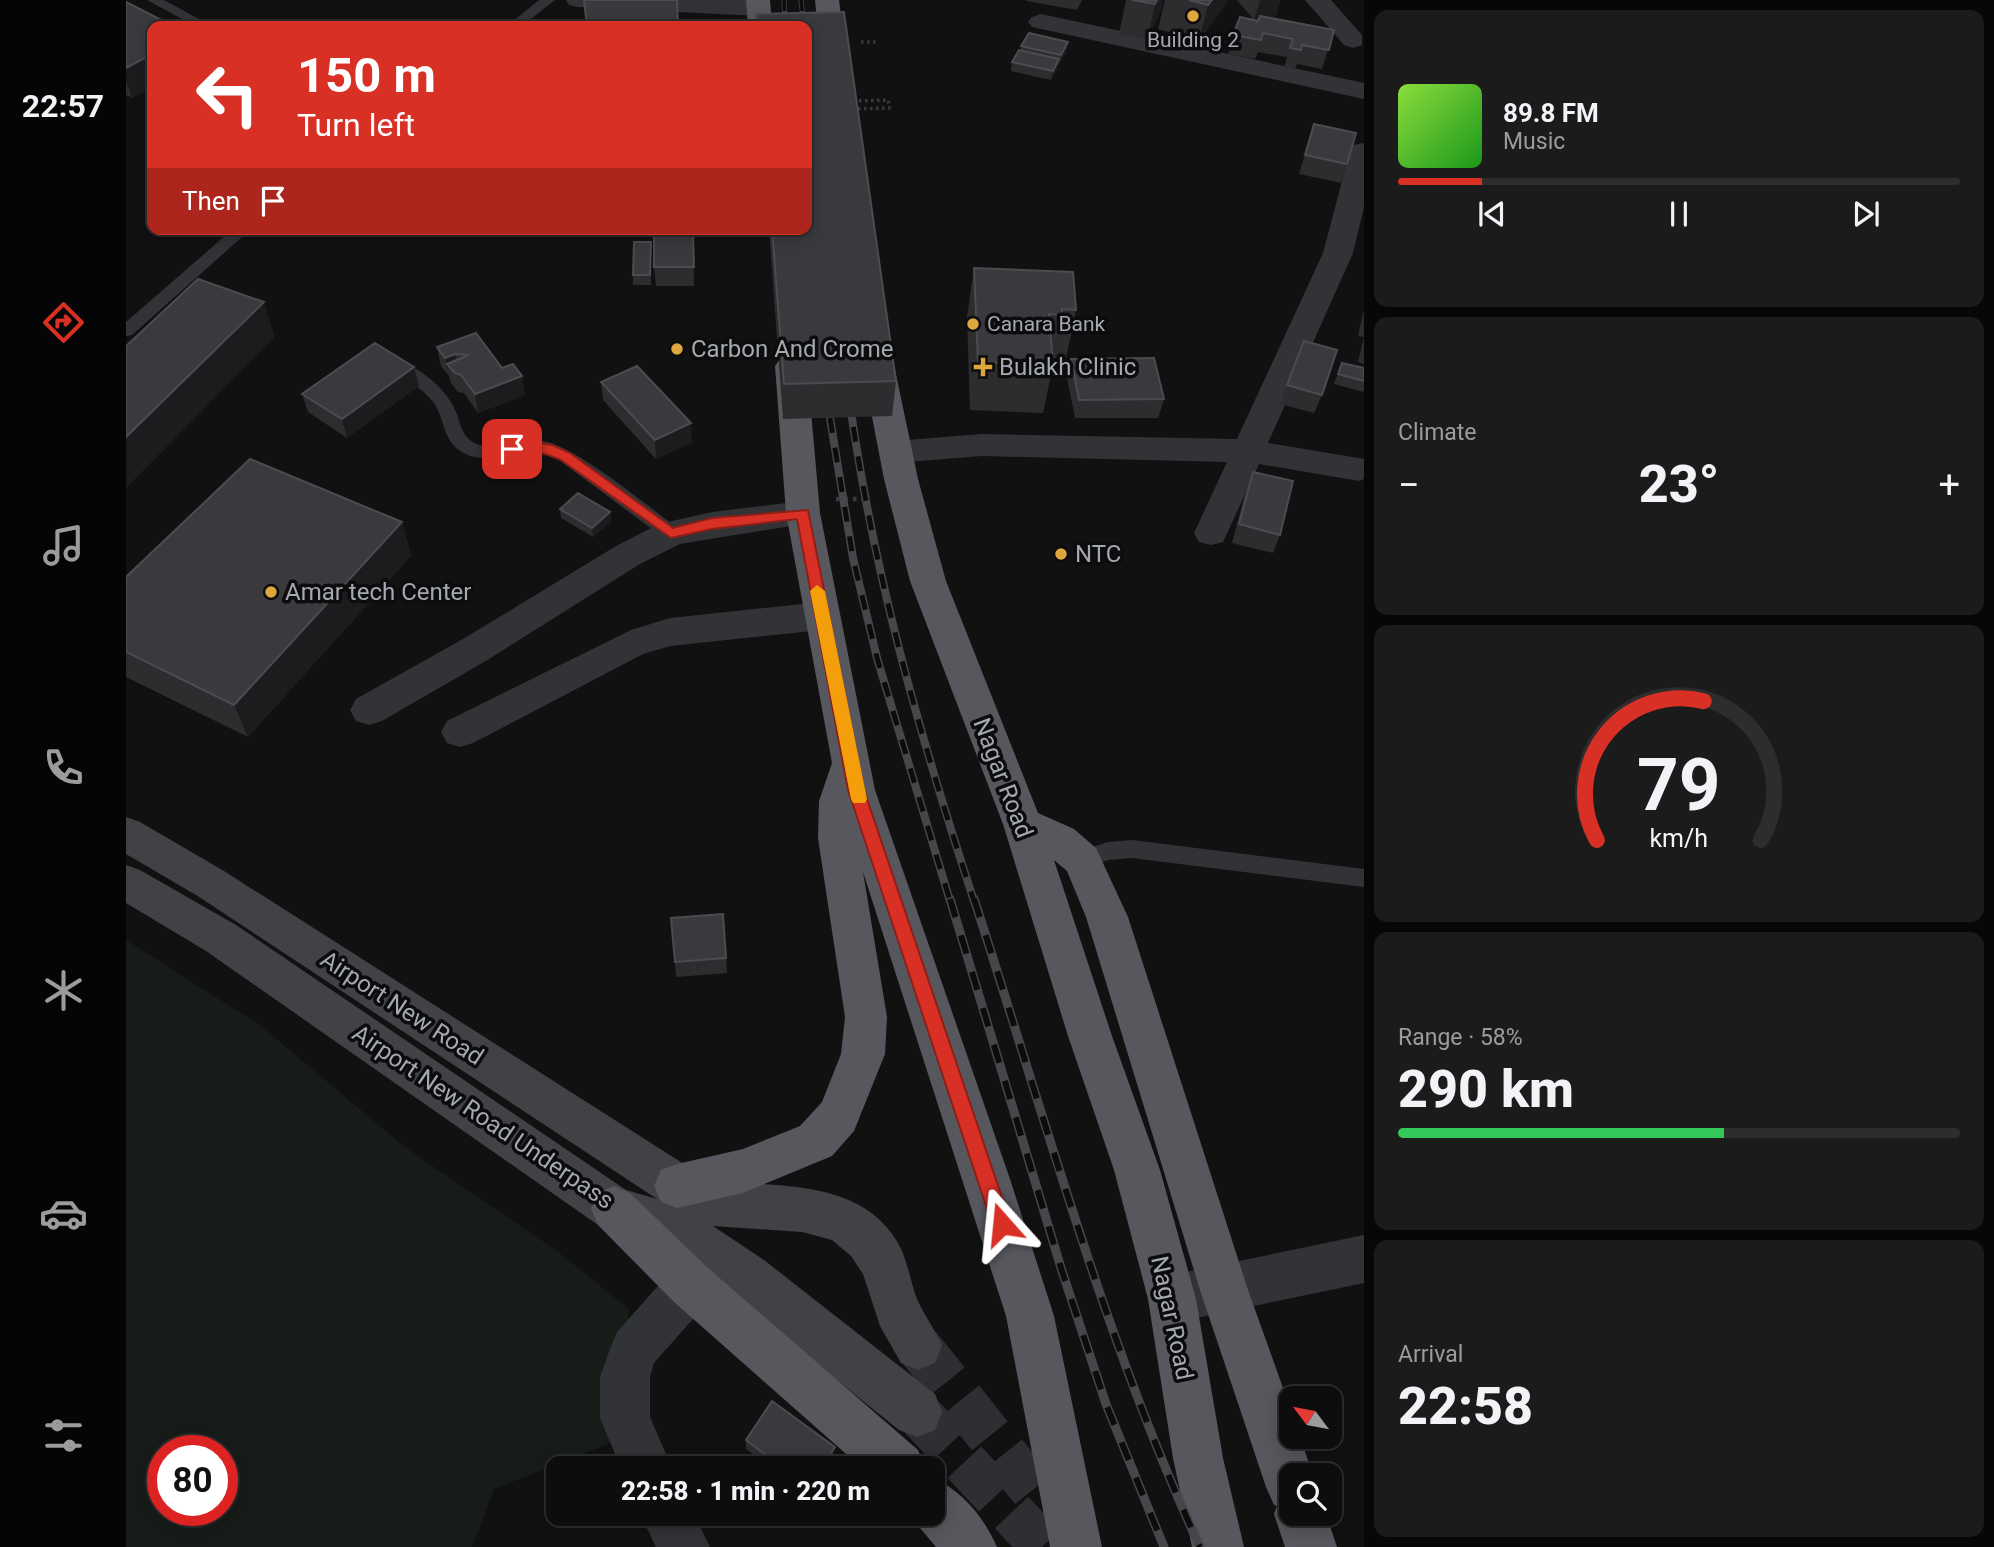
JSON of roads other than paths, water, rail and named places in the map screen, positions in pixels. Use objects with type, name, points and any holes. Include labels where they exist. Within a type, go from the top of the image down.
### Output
[{"type":"highway","points":[[827,0],[845,105]]},
{"type":"highway","name":"Nagar Road","points":[[873,336],[905,498],[928,581],[1023,824],[1090,1036],[1137,1170],[1172,1299],[1198,1458],[1218,1547]]},
{"type":"highway","points":[[790,339],[802,506],[856,790],[987,1179],[1030,1316],[1076,1547]]},
{"type":"highway","points":[[677,1185],[743,1171],[816,1141],[838,1116],[843,1104],[863,1054],[866,1017],[838,838],[838,801],[851,758]]},
{"type":"highway","points":[[1023,824],[1060,841],[1082,860],[1107,917],[1224,1290],[1284,1463]]},
{"type":"highway","points":[[614,1209],[691,1285],[886,1456]]},
{"type":"highway","points":[[945,1518],[971,1547]]},
{"type":"highway","points":[[1304,1526],[1311,1547]]},
{"type":"main road","name":"Airport New Road","points":[[126,834],[210,883],[677,1185]]},
{"type":"main road","name":"Airport New Road Underpass","points":[[126,882],[221,938],[614,1209],[674,1227],[747,1277],[917,1412]]},
{"type":"main road","points":[[677,1185],[702,1202],[723,1206],[782,1207],[814,1211],[843,1220],[869,1242],[882,1261],[895,1306],[918,1346]]},
{"type":"street","points":[[578,0],[759,11]]},
{"type":"street","points":[[1317,0],[1360,40]]},
{"type":"street","points":[[1041,22],[1364,92]]},
{"type":"street","points":[[1211,533],[1338,253],[1364,151]]},
{"type":"street","points":[[895,452],[982,445],[1249,451],[1359,469]]},
{"type":"street","points":[[369,710],[476,649],[628,555],[671,533],[802,506]]},
{"type":"street","points":[[460,732],[631,644],[670,632],[822,617]]},
{"type":"street","points":[[1172,1299],[1364,1259]]},
{"type":"street","points":[[641,1456],[625,1418],[625,1377],[634,1349],[691,1285]]},
{"type":"street","points":[[673,1526],[684,1547]]},
{"type":"lane","points":[[154,0],[195,21]]},
{"type":"lane","points":[[521,21],[548,0]]},
{"type":"lane","points":[[126,331],[235,235]]},
{"type":"lane","points":[[377,356],[420,379],[442,401],[460,443],[473,451],[491,453],[529,445],[547,448],[565,457],[671,533]]},
{"type":"lane","points":[[1082,860],[1108,850],[1132,849],[1364,878]]},
{"type":"tunnel","points":[[918,1346],[1034,1491],[1088,1547]]},
{"type":"tunnel","points":[[917,1412],[1044,1547]]},
{"type":"railway","points":[[784,0],[785,21]]},
{"type":"railway","points":[[801,0],[803,21]]},
{"type":"railway","points":[[849,397],[871,526],[900,652],[974,901]]},
{"type":"railway","points":[[830,418],[853,558],[877,658],[950,901]]},
{"type":"railway","points":[[950,899],[1061,1268],[1106,1404],[1164,1547]]},
{"type":"railway","points":[[974,899],[1105,1308],[1134,1389],[1200,1547]]},
{"type":"place","name":"Building 2","points":[[1193,16]]},
{"type":"place","name":"Canara Bank","points":[[973,324]]},
{"type":"place","name":"Carbon And Crome","points":[[677,349]]},
{"type":"place","name":"Bulakh Clinic","points":[[983,367]]},
{"type":"place","name":"NTC","points":[[1061,554]]},
{"type":"place","name":"Amar tech Center","points":[[271,592]]}]
